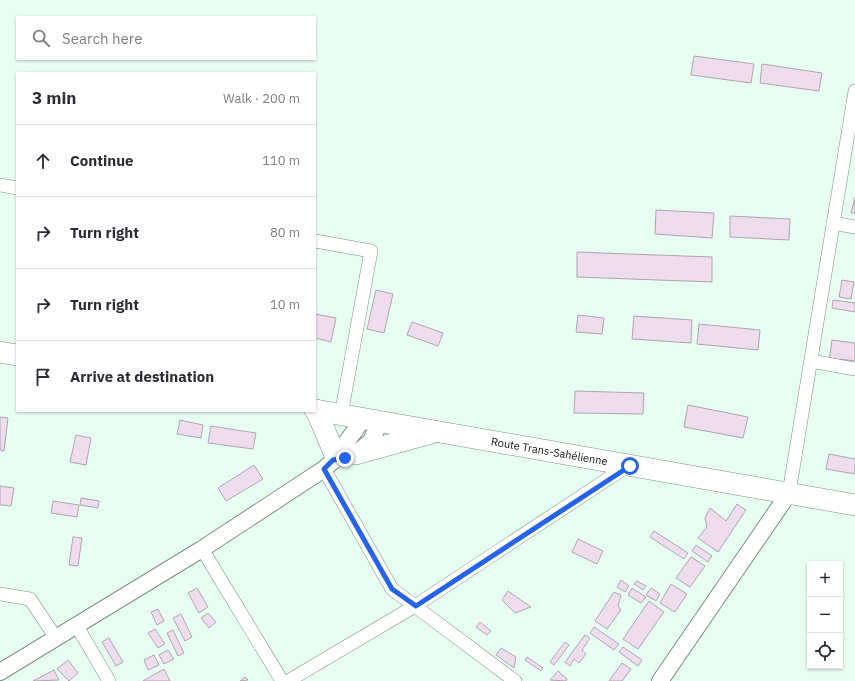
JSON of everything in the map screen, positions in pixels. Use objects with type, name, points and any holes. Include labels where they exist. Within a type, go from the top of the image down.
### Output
[{"type":"highway","points":[[0,352],[16,355]]},
{"type":"highway","name":"Route Trans-Sahélienne","points":[[316,410],[371,421],[438,431],[855,505]]},
{"type":"highway","points":[[316,410],[331,462]]},
{"type":"highway","points":[[356,454],[438,431]]},
{"type":"street","points":[[660,681],[789,493],[855,90]]},
{"type":"street","points":[[0,185],[16,188]]},
{"type":"street","points":[[834,223],[855,227]]},
{"type":"street","points":[[316,241],[371,251],[341,415]]},
{"type":"street","points":[[811,361],[855,369]]},
{"type":"street","points":[[0,672],[202,549],[331,462],[371,421]]},
{"type":"street","points":[[331,462],[356,454],[371,441],[371,421]]},
{"type":"street","points":[[331,462],[392,589],[515,681]]},
{"type":"street","points":[[288,681],[416,606],[630,466]]},
{"type":"street","points":[[202,549],[282,681]]},
{"type":"street","points":[[0,594],[30,599],[56,638]]},
{"type":"street","points":[[77,626],[109,681]]},
{"type":"building","points":[[694,56],[754,64],[751,83],[691,75]]},
{"type":"building","points":[[762,64],[822,73],[819,91],[760,83]]},
{"type":"building","points":[[855,197],[855,213],[851,213]]},
{"type":"building","points":[[656,210],[714,213],[712,238],[655,234]]},
{"type":"building","points":[[730,216],[790,219],[789,240],[730,237]]},
{"type":"building","points":[[577,252],[712,257],[712,282],[577,277]]},
{"type":"building","points":[[842,280],[854,282],[851,299],[839,297]]},
{"type":"building","points":[[376,290],[393,294],[384,333],[367,329]]},
{"type":"building","points":[[833,300],[855,303],[855,312],[832,308]]},
{"type":"building","points":[[316,314],[336,318],[331,342],[316,338]]},
{"type":"building","points":[[578,315],[604,318],[602,334],[576,332]]},
{"type":"building","points":[[634,316],[692,320],[691,343],[632,339]]},
{"type":"building","points":[[412,322],[443,333],[438,346],[407,335]]},
{"type":"building","points":[[699,324],[760,330],[758,350],[697,344]]},
{"type":"building","points":[[832,340],[855,343],[855,361],[839,359],[838,363],[829,361]]},
{"type":"building","points":[[575,391],[644,393],[643,414],[574,413]]},
{"type":"building","points":[[688,405],[748,417],[743,438],[684,427]]},
{"type":"building","points":[[0,417],[8,418],[4,451],[0,450]]},
{"type":"building","points":[[180,420],[203,425],[201,438],[177,434]]},
{"type":"building","points":[[211,426],[256,433],[253,449],[208,443]]},
{"type":"building","points":[[76,435],[91,438],[86,465],[70,462]]},
{"type":"building","points":[[829,454],[855,459],[855,474],[826,469]]},
{"type":"building","points":[[254,465],[263,479],[226,501],[218,488]]},
{"type":"building","points":[[0,486],[14,488],[11,506],[0,505]]},
{"type":"building","points":[[81,498],[99,501],[98,508],[80,505]]},
{"type":"building","points":[[53,501],[79,505],[77,517],[51,513]]},
{"type":"building","points":[[737,504],[746,510],[718,552],[698,538],[707,527],[705,518],[710,508],[726,521]]},
{"type":"building","points":[[654,531],[688,553],[684,559],[650,537]]},
{"type":"building","points":[[73,537],[82,538],[78,566],[69,565]]},
{"type":"building","points":[[578,539],[603,551],[597,564],[572,552]]},
{"type":"building","points":[[696,545],[712,556],[708,562],[692,551]]},
{"type":"building","points":[[691,557],[705,566],[690,587],[676,578]]},
{"type":"building","points":[[621,580],[629,586],[625,592],[617,587]]},
{"type":"building","points":[[637,581],[646,586],[643,590],[634,584]]},
{"type":"building","points":[[671,584],[687,594],[675,612],[660,603]]},
{"type":"building","points":[[197,588],[208,607],[199,613],[188,593]]},
{"type":"building","points":[[632,588],[646,597],[641,603],[628,595]]},
{"type":"building","points":[[651,588],[660,594],[656,601],[646,595]]},
{"type":"building","points":[[508,591],[531,607],[515,613],[502,600]]},
{"type":"building","points":[[614,592],[621,595],[618,606],[621,610],[607,629],[595,621]]},
{"type":"building","points":[[649,601],[664,612],[638,649],[623,639]]},
{"type":"building","points":[[158,609],[164,621],[157,625],[151,612]]},
{"type":"building","points":[[208,613],[216,622],[209,628],[201,618]]},
{"type":"building","points":[[181,614],[192,637],[185,641],[173,618]]},
{"type":"building","points":[[480,622],[491,631],[487,635],[476,627]]},
{"type":"building","points":[[594,627],[619,644],[614,650],[590,633]]},
{"type":"building","points":[[155,629],[165,644],[158,648],[148,633]]},
{"type":"building","points":[[173,630],[184,653],[178,656],[167,633]]},
{"type":"building","points":[[585,635],[590,638],[582,650],[586,654],[579,663],[574,659],[570,666],[565,662]]},
{"type":"building","points":[[109,638],[123,662],[116,666],[102,642]]},
{"type":"building","points":[[565,642],[569,645],[554,665],[550,662]]},
{"type":"building","points":[[623,647],[642,660],[638,666],[619,652]]},
{"type":"building","points":[[501,648],[516,657],[514,668],[496,655]]},
{"type":"building","points":[[168,650],[174,659],[164,664],[159,655]]},
{"type":"building","points":[[154,655],[159,665],[148,670],[144,660]]},
{"type":"building","points":[[527,657],[543,668],[541,671],[525,660]]},
{"type":"building","points":[[68,660],[78,673],[69,681],[57,669]]},
{"type":"building","points":[[622,663],[631,669],[622,681],[609,681]]},
{"type":"building","points":[[164,669],[170,681],[143,681]]},
{"type":"building","points":[[54,670],[59,680],[33,681]]},
{"type":"building","points":[[558,671],[567,679],[566,681],[550,680]]},
{"type":"building","points":[[245,677],[248,680],[240,681]]},
{"type":"route","points":[[345,458],[333,460],[324,469],[392,589],[416,606],[630,466]]}]
